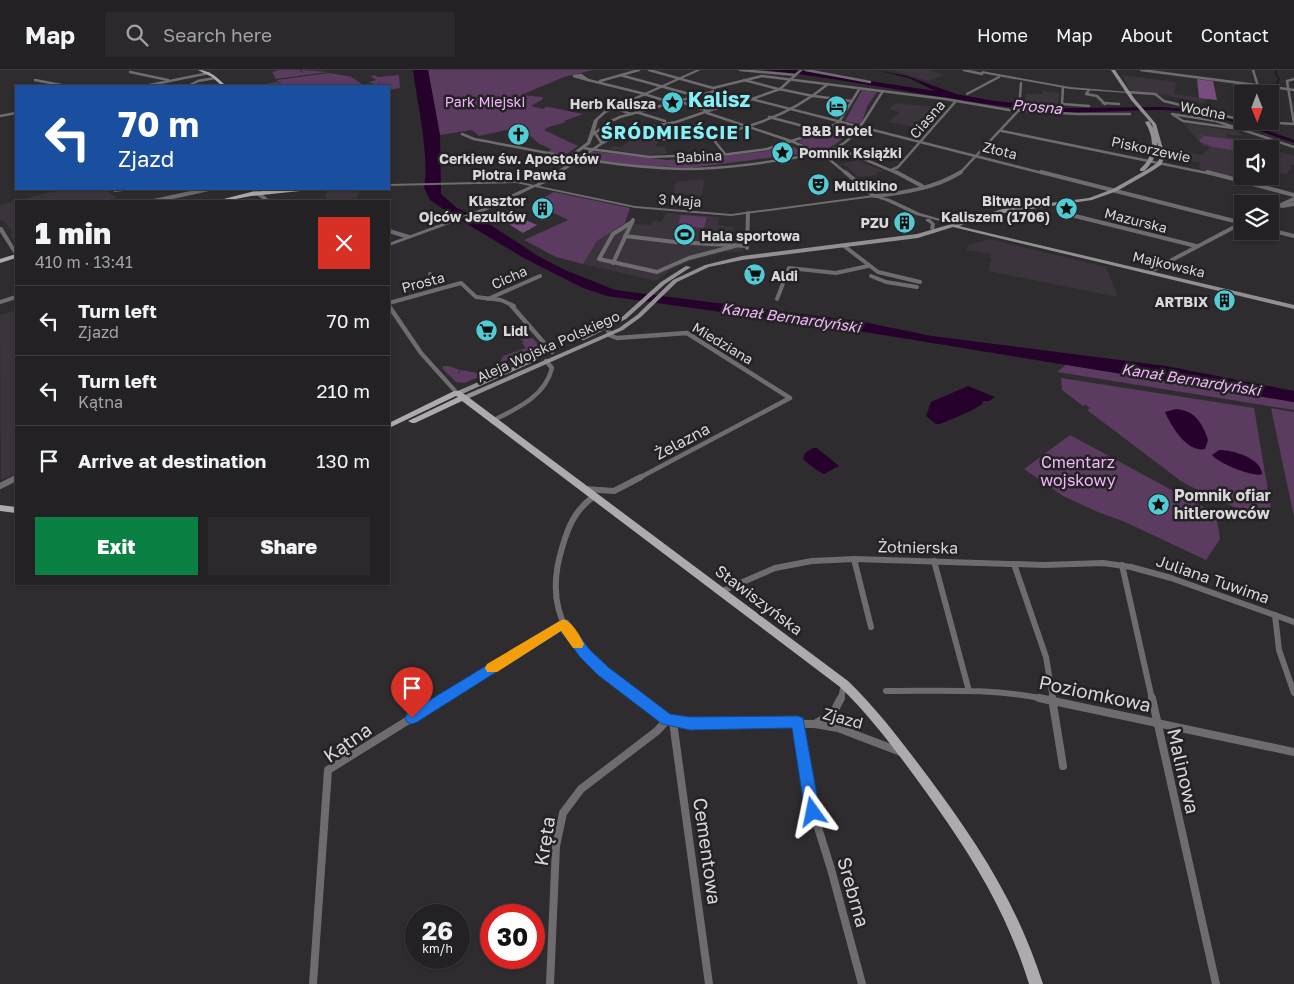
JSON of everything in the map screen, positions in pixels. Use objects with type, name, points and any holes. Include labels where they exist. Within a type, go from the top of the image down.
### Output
[{"type":"main road","points":[[200,70],[208,73],[223,85]]},
{"type":"main road","points":[[1109,70],[1121,92],[1151,128],[1155,152],[1153,161]]},
{"type":"main road","points":[[1113,70],[1127,92],[1145,112],[1158,132],[1163,156],[1161,162]]},
{"type":"main road","name":"Aleja Wojska Polskiego","points":[[1112,190],[1143,170],[1153,161]]},
{"type":"main road","name":"Aleja Wojska Polskiego","points":[[460,396],[552,352],[631,322],[668,288],[690,272],[722,262],[918,236],[998,209],[1072,200],[1112,190],[1161,162]]},
{"type":"main road","points":[[225,200],[279,190]]},
{"type":"main road","name":"Aleja Wojska Polskiego","points":[[460,396],[546,361],[608,331],[659,286],[684,269],[718,258],[907,235],[953,224]]},
{"type":"main road","name":"Majkowska","points":[[953,224],[1294,307]]},
{"type":"main road","points":[[0,260],[15,255]]},
{"type":"main road","points":[[390,426],[460,396]]},
{"type":"main road","points":[[390,431],[460,396]]},
{"type":"main road","name":"Stawiszyńska","points":[[460,396],[844,684],[869,710],[904,753],[948,814],[994,886],[1018,933],[1036,984]]},
{"type":"main road","points":[[0,508],[15,510]]},
{"type":"street","points":[[598,82],[639,70]]},
{"type":"street","points":[[649,70],[743,100]]},
{"type":"street","points":[[535,186],[543,177],[583,148],[590,140],[594,132],[594,124],[600,115],[612,107],[700,70]]},
{"type":"street","points":[[740,70],[798,72]]},
{"type":"street","points":[[806,70],[870,82]]},
{"type":"street","points":[[823,73],[829,70]]},
{"type":"street","points":[[964,70],[982,72],[1019,81],[1063,87],[1155,94],[1164,101],[1234,118]]},
{"type":"street","points":[[1141,70],[1251,85]]},
{"type":"street","points":[[1253,70],[1258,85]]},
{"type":"street","points":[[130,72],[170,81]]},
{"type":"street","points":[[390,245],[479,211],[535,186],[547,180],[601,141],[634,130],[672,123],[751,99],[779,89],[798,72]]},
{"type":"street","points":[[150,85],[208,73]]},
{"type":"street","points":[[590,80],[580,75],[574,76],[669,102]]},
{"type":"street","points":[[620,75],[693,96]]},
{"type":"street","points":[[594,132],[604,125],[636,112],[669,102],[681,102],[759,76],[956,101],[1008,111],[1130,114]]},
{"type":"street","points":[[967,94],[998,77]]},
{"type":"street","points":[[190,85],[198,81],[215,78]]},
{"type":"street","points":[[1279,122],[1294,123],[1287,80],[1294,79]]},
{"type":"street","points":[[35,80],[61,85]]},
{"type":"street","points":[[743,80],[814,96],[851,101]]},
{"type":"street","points":[[889,197],[955,177],[978,156],[1019,111],[1021,104],[1019,81]]},
{"type":"street","points":[[622,134],[662,140],[699,136],[744,126],[790,108],[814,96],[828,84]]},
{"type":"street","points":[[1063,87],[1062,103],[1089,106]]},
{"type":"street","points":[[583,148],[650,157],[725,154],[763,149],[822,131],[840,121],[860,88]]},
{"type":"street","points":[[1279,88],[1294,90]]},
{"type":"street","points":[[1089,90],[1086,94],[1097,96],[1104,104],[1119,104]]},
{"type":"street","name":"Babina","points":[[474,140],[629,167],[690,169],[819,153],[838,148],[867,121],[872,106],[883,91]]},
{"type":"street","name":"Złota","points":[[751,99],[1234,221]]},
{"type":"street","name":"Ciasna","points":[[891,170],[898,167],[956,101]]},
{"type":"street","points":[[681,102],[819,153],[874,196]]},
{"type":"street","points":[[612,107],[631,114]]},
{"type":"street","points":[[1008,111],[1013,117]]},
{"type":"street","points":[[636,112],[665,121]]},
{"type":"street","points":[[0,116],[15,113]]},
{"type":"street","name":"Wodna","points":[[1172,114],[1201,117],[1240,129],[1183,121],[1172,114]]},
{"type":"street","points":[[768,117],[822,131]]},
{"type":"street","points":[[672,123],[699,136]]},
{"type":"street","points":[[594,124],[604,125]]},
{"type":"street","name":"Wodna","points":[[1243,130],[1294,147]]},
{"type":"street","name":"Piskorzewie","points":[[1002,131],[1161,162],[1252,182],[1294,195]]},
{"type":"street","points":[[594,132],[601,141]]},
{"type":"street","points":[[709,134],[725,154]]},
{"type":"street","points":[[590,140],[601,141]]},
{"type":"street","points":[[838,148],[918,182],[922,186]]},
{"type":"street","points":[[390,185],[511,181],[543,177]]},
{"type":"street","points":[[511,181],[535,186]]},
{"type":"street","points":[[490,182],[535,186]]},
{"type":"street","name":"3 Maja","points":[[535,186],[639,208],[731,215],[874,196]]},
{"type":"street","points":[[158,200],[204,190]]},
{"type":"street","points":[[253,190],[267,200]]},
{"type":"street","name":"Majkowska","points":[[874,196],[889,197],[918,214],[953,224]]},
{"type":"street","name":"Majkowska","points":[[874,196],[898,209],[928,220],[953,224]]},
{"type":"street","points":[[1279,206],[1294,199]]},
{"type":"street","points":[[1279,207],[1294,204]]},
{"type":"street","points":[[625,236],[747,247],[748,214]]},
{"type":"street","name":"Mazurska","points":[[1071,215],[1196,246]]},
{"type":"street","points":[[928,220],[933,224],[932,229]]},
{"type":"street","points":[[612,263],[633,221],[612,234],[599,257],[600,260],[612,263],[657,272],[689,258],[735,246]]},
{"type":"street","points":[[1149,272],[1163,262],[1234,227]]},
{"type":"street","points":[[0,228],[15,253]]},
{"type":"street","points":[[390,231],[409,237]]},
{"type":"street","points":[[1279,232],[1294,236]]},
{"type":"street","points":[[844,246],[887,280],[920,282]]},
{"type":"street","points":[[777,299],[789,268],[836,273],[868,266]]},
{"type":"street","points":[[430,274],[439,284]]},
{"type":"street","name":"Cicha","points":[[488,299],[540,276]]},
{"type":"street","points":[[871,276],[917,287]]},
{"type":"street","name":"Prosta","points":[[390,305],[439,284],[461,283],[473,296],[488,299]]},
{"type":"street","points":[[0,302],[15,297]]},
{"type":"street","points":[[488,299],[501,300],[515,307],[552,352]]},
{"type":"street","name":"Stawiszyńska","points":[[390,306],[421,353],[460,396]]},
{"type":"street","name":"Miedziana","points":[[608,331],[620,338],[687,333],[790,398]]},
{"type":"street","points":[[492,421],[522,406],[538,394],[552,368],[546,361]]},
{"type":"street","name":"Żelazna","points":[[583,489],[614,492],[790,398]]},
{"type":"street","points":[[0,486],[15,478]]},
{"type":"street","points":[[593,497],[574,513],[556,562],[554,591],[563,624],[585,653],[603,671],[670,721]]},
{"type":"street","points":[[854,559],[871,627]]},
{"type":"street","name":"Żołnierska","points":[[720,592],[775,568],[798,562],[854,559],[1122,565]]},
{"type":"street","points":[[934,560],[969,691]]},
{"type":"street","points":[[1014,564],[1045,653],[1063,766]]},
{"type":"street","name":"Juliana Tuwima","points":[[1122,565],[1171,578],[1294,622]]},
{"type":"street","name":"Malinowa","points":[[1122,565],[1216,984]]},
{"type":"street","points":[[1275,615],[1279,650],[1294,693]]},
{"type":"street","name":"Kątna","points":[[312,984],[320,902],[328,770],[563,624]]},
{"type":"street","points":[[814,724],[835,712],[840,704],[844,684]]},
{"type":"street","name":"Poziomkowa","points":[[886,691],[1009,693],[1294,752]]},
{"type":"street","name":"Zjazd","points":[[670,721],[798,722],[814,724],[862,736],[904,753]]},
{"type":"street","name":"Kręta","points":[[550,984],[556,846],[563,814],[581,789],[670,721]]},
{"type":"street","name":"Cementowa","points":[[670,721],[709,984]]},
{"type":"street","name":"Srebrna","points":[[798,722],[810,802],[836,887],[862,984]]},
{"type":"shaded area","points":[[892,70],[928,70],[945,75],[928,81]]},
{"type":"shaded area","points":[[1122,75],[1176,82],[1174,94],[1207,99],[1204,103],[1169,95],[1134,92],[1130,90]]},
{"type":"shaded area","points":[[1197,79],[1213,81],[1217,100],[1199,98]]},
{"type":"shaded area","points":[[1042,91],[1059,93],[1057,106],[1025,103],[1026,94],[1042,94]]},
{"type":"shaded area","points":[[895,103],[946,109],[927,130],[889,122],[900,112],[889,109]]},
{"type":"shaded area","points":[[1183,123],[1240,132],[1241,136],[1226,134],[1226,137],[1246,140],[1234,140],[1234,177],[1206,171],[1198,167],[1201,163],[1170,156],[1169,148],[1203,155],[1210,147],[1203,146]]},
{"type":"shaded area","points":[[633,138],[659,141],[655,146],[665,147],[667,154],[646,155],[609,149],[613,146],[621,147]]},
{"type":"shaded area","points":[[1279,151],[1294,156],[1294,165],[1289,166],[1292,167],[1286,174],[1279,173]]},
{"type":"shaded area","points":[[859,159],[863,163],[884,171],[876,173],[878,175],[859,177],[845,165],[838,165]]},
{"type":"shaded area","points":[[702,179],[705,183],[701,196],[673,193],[675,187],[673,185],[677,184],[676,182]]},
{"type":"shaded area","points":[[60,190],[108,190],[117,200],[20,200]]},
{"type":"shaded area","points":[[326,190],[360,190],[356,200],[326,200]]},
{"type":"shaded area","points":[[15,201],[15,243],[10,235],[12,232],[4,221],[0,220],[0,205]]},
{"type":"shaded area","points":[[666,213],[720,217],[718,225],[734,227],[733,233],[743,234],[744,243],[740,244],[744,251],[721,253],[690,261],[673,268],[656,281],[583,264],[597,241],[625,223],[652,225],[653,221],[662,222]]},
{"type":"shaded area","points":[[519,217],[537,225],[523,233],[505,222]]},
{"type":"shaded area","points":[[989,239],[1106,267],[1118,297],[988,271],[992,259],[990,258],[991,254],[966,250],[968,245]]},
{"type":"shaded area","points":[[15,310],[15,473],[1,480],[0,315]]},
{"type":"green space","points":[[299,70],[305,74],[301,70],[328,72],[276,79],[272,72]]},
{"type":"green space","name":"Park Miejski","points":[[428,70],[593,70],[564,77],[521,95],[542,97],[543,99],[531,106],[543,109],[546,107],[544,106],[583,114],[544,130],[578,146],[565,155],[548,152],[551,149],[538,143],[521,127],[479,136],[472,130],[440,135]]},
{"type":"green space","points":[[329,73],[353,77],[350,78],[364,85],[280,85],[282,83],[277,85],[282,80],[275,85],[259,85],[278,82],[277,80]]},
{"type":"green space","points":[[399,75],[400,88],[390,90],[390,85],[380,85],[379,78],[379,85],[369,82],[376,80],[370,76]]},
{"type":"green space","points":[[862,90],[877,92],[868,105],[861,124],[845,121]]},
{"type":"green space","points":[[842,123],[857,127],[836,144],[824,150],[808,147],[798,141]]},
{"type":"green space","points":[[1198,135],[1236,140],[1234,140],[1234,151],[1213,147],[1200,142],[1199,139],[1204,137]]},
{"type":"green space","points":[[788,145],[808,153],[689,168],[628,165],[581,158],[592,151],[667,160],[766,151]]},
{"type":"green space","points":[[554,192],[630,208],[625,223],[597,241],[583,264],[556,257],[524,240],[568,220],[552,212],[548,208],[551,206],[537,201]]},
{"type":"green space","points":[[681,215],[707,217],[704,228],[678,226]]},
{"type":"green space","points":[[533,338],[541,348],[517,358],[500,362],[503,356],[526,348],[522,343],[524,342],[520,339]]},
{"type":"green space","points":[[514,363],[464,383],[456,382],[443,369],[443,366],[449,366],[460,370],[458,374],[461,370],[477,373]]},
{"type":"green space","points":[[1067,364],[1294,402],[1294,410],[1057,372]]},
{"type":"green space","points":[[1061,378],[1254,408],[1272,514],[1267,522],[1181,481],[1087,410],[1090,408],[1086,405],[1083,406],[1062,390]]},
{"type":"green space","points":[[1271,408],[1294,412],[1294,517]]},
{"type":"green space","name":"Cmentarz wojskowy","points":[[1070,435],[1216,514],[1220,539],[1206,560],[1123,521],[1063,496],[1024,469]]},
{"type":"water","name":"Kanał Bernardyński","points":[[413,70],[428,70],[440,135],[441,194],[457,208],[480,218],[538,256],[565,270],[615,290],[858,321],[932,336],[1166,366],[1294,391],[1294,402],[871,333],[607,296],[583,288],[522,257],[430,200],[424,188],[424,146]]},
{"type":"water","name":"Prosna","points":[[764,70],[798,70],[935,91],[909,78],[876,70],[907,76],[956,94],[995,101],[1067,108],[1164,107],[1195,110],[1234,120],[1234,123],[1202,114],[1171,110],[1041,111],[971,102]]},
{"type":"water","points":[[1256,130],[1266,130],[1294,140],[1294,143]]},
{"type":"water","points":[[968,386],[995,397],[989,401],[983,401],[982,404],[973,410],[940,424],[936,424],[926,416],[931,402]]},
{"type":"water","points":[[1176,409],[1189,412],[1201,423],[1208,440],[1205,449],[1192,447],[1180,437],[1165,412]]},
{"type":"water","points":[[813,448],[817,448],[839,466],[824,474],[816,469],[803,459],[805,453]]},
{"type":"water","points":[[1219,450],[1238,453],[1252,459],[1257,463],[1262,474],[1244,472],[1221,462],[1212,455]]},
{"type":"waterway","points":[[1275,85],[1279,79],[1275,72],[1277,70]]},
{"type":"slow traffic","points":[[492,668],[563,624],[577,644]]},
{"type":"place","name":"Herb Kalisza","points":[[672,103]]},
{"type":"place","name":"B&B Hotel","points":[[837,107]]},
{"type":"place","name":"Cerkiew św. Apostołów Piotra i Pawła","points":[[519,135]]},
{"type":"place","name":"Pomnik Książki","points":[[783,152]]},
{"type":"place","name":"Multikino","points":[[818,185]]},
{"type":"place","name":"Klasztor Ojców Jezuitów","points":[[542,208]]},
{"type":"place","name":"Bitwa pod Kaliszem (1706)","points":[[1066,208]]},
{"type":"place","name":"PZU","points":[[905,222]]},
{"type":"place","name":"Hala sportowa","points":[[685,235]]},
{"type":"place","name":"Aldi","points":[[755,275]]},
{"type":"place","name":"ARTBIX","points":[[1224,301]]},
{"type":"place","name":"Lidl","points":[[487,330]]},
{"type":"place","name":"Pomnik ofiar hitlerowców","points":[[1158,504]]},
{"type":"district","name":"Kalisz","points":[[719,99]]},
{"type":"district","name":"ŚRÓDMIEŚCIE I","points":[[676,132]]},
{"type":"route","points":[[412,718],[563,624],[571,637],[603,671],[667,720],[690,724],[798,722],[813,812]]}]
